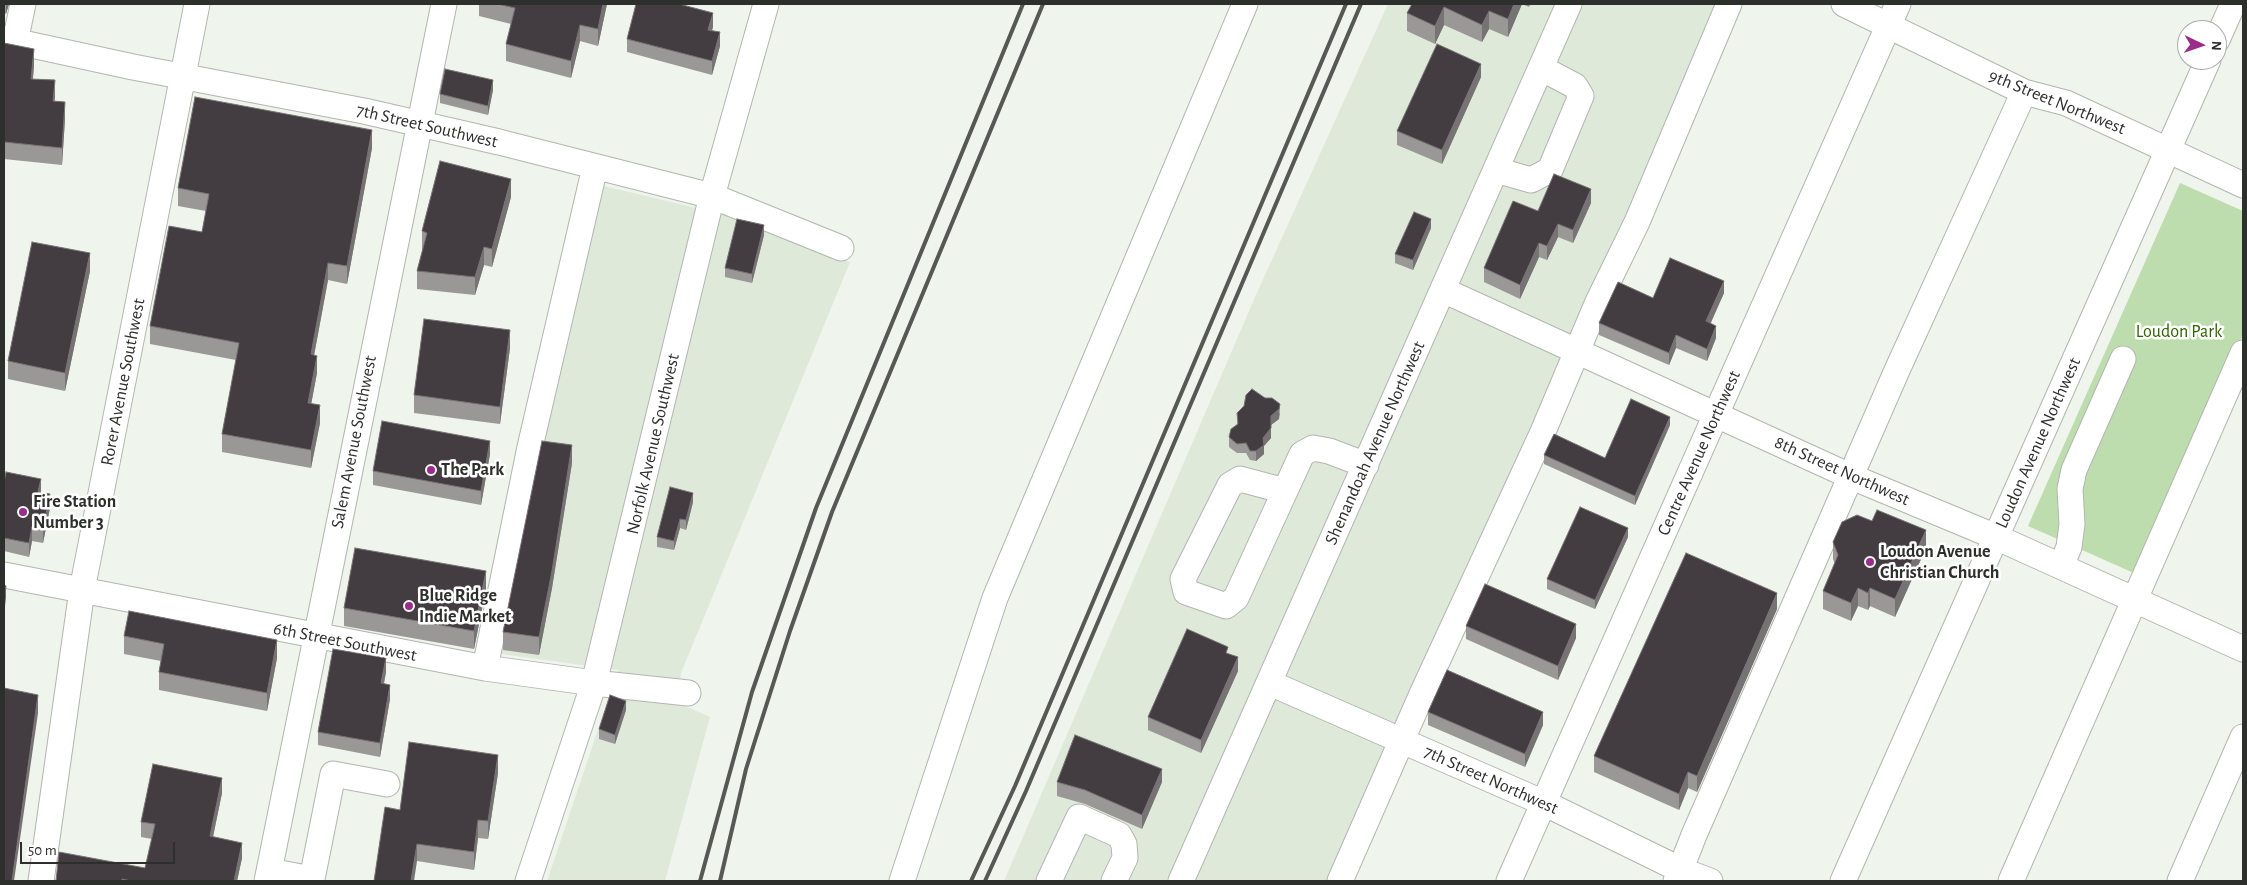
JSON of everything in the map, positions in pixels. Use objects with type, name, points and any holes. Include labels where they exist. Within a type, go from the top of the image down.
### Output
[{"type":"street","points":[[9,40],[23,4]]},
{"type":"street","name":"Rorer Avenue Southwest","points":[[41,881],[82,590],[197,4]]},
{"type":"street","name":"Salem Avenue Southwest","points":[[268,876],[418,124],[444,4]]},
{"type":"street","name":"Norfolk Avenue Southwest","points":[[528,881],[594,683],[712,196],[766,4]]},
{"type":"street","points":[[902,881],[996,598],[1245,4]]},
{"type":"street","name":"Shenandoah Avenue Northwest","points":[[1180,881],[1270,683],[1570,4]]},
{"type":"street","points":[[1340,881],[1402,740],[1542,434],[1636,222],[1729,4]]},
{"type":"street","name":"9th Street Northwest","points":[[1844,4],[1896,9],[2024,92],[2066,103],[2243,185]]},
{"type":"street","points":[[2226,20],[2234,4]]},
{"type":"street","name":"Centre Avenue Northwest","points":[[1509,881],[1896,9]]},
{"type":"street","name":"7th Street Southwest","points":[[9,40],[364,111],[499,142],[712,196],[841,248]]},
{"type":"street","points":[[1496,170],[1531,180],[1550,170],[1581,96],[1575,86],[1541,68]]},
{"type":"street","name":"Loudon Avenue Northwest","points":[[1843,881],[2204,70]]},
{"type":"street","points":[[1679,876],[1898,368],[2024,92]]},
{"type":"street","points":[[485,668],[530,448],[595,167]]},
{"type":"street","name":"8th Street Northwest","points":[[1443,290],[1578,350],[1852,477],[1996,537],[2243,649]]},
{"type":"street","points":[[2012,881],[2243,353]]},
{"type":"street","points":[[2061,566],[2069,547],[2072,524],[2070,489],[2074,470],[2123,359]]},
{"type":"street","points":[[1285,491],[1240,480],[1230,485],[1183,579],[1186,592],[1226,606],[1236,598],[1302,454],[1314,448],[1329,451],[1366,465]]},
{"type":"street","name":"6th Street Southwest","points":[[4,575],[485,668],[594,683],[688,693]]},
{"type":"street","name":"7th Street Northwest","points":[[1270,683],[1544,803],[1679,876],[1710,881]]},
{"type":"street","points":[[2180,881],[2243,737]]},
{"type":"street","points":[[268,876],[312,880],[333,774],[387,784]]},
{"type":"street","points":[[1049,881],[1079,816],[1119,835],[1124,844],[1125,858],[1114,881]]},
{"type":"shaded area","points":[[1388,4],[1718,4],[1336,881],[1004,881],[1255,297]]},
{"type":"shaded area","points":[[600,185],[738,218],[850,262],[681,673],[678,703],[710,717],[665,881],[547,881],[618,670],[494,653]]},
{"type":"green space","name":"Loudon Park","points":[[2180,183],[2243,211],[2243,335],[2136,574],[2028,526]]},
{"type":"building","points":[[497,4],[603,4],[598,29],[580,25],[571,61],[506,44],[515,8]]},
{"type":"building","points":[[636,4],[679,4],[713,13],[708,30],[720,32],[712,61],[627,39]]},
{"type":"building","points":[[1412,4],[1514,4],[1508,19],[1489,11],[1482,25],[1444,7],[1435,26],[1407,13]]},
{"type":"building","points":[[4,43],[34,49],[31,79],[55,80],[53,101],[65,102],[62,148],[4,142]]},
{"type":"building","points":[[1437,44],[1481,64],[1442,150],[1397,131]]},
{"type":"building","points":[[445,69],[493,80],[488,106],[440,94]]},
{"type":"building","points":[[195,97],[372,130],[347,266],[328,263],[311,354],[317,356],[308,403],[320,405],[311,450],[222,434],[239,343],[150,326],[169,226],[202,232],[209,194],[178,188]]},
{"type":"building","points":[[440,161],[511,179],[492,249],[484,247],[475,277],[417,271],[427,233],[422,231]]},
{"type":"building","points":[[1554,174],[1591,189],[1573,230],[1558,224],[1547,246],[1539,243],[1520,285],[1484,268],[1513,201],[1538,211]]},
{"type":"building","points":[[1414,212],[1431,219],[1413,260],[1395,254]]},
{"type":"building","points":[[737,219],[764,225],[752,274],[725,268]]},
{"type":"building","points":[[32,242],[90,253],[65,373],[8,361]]},
{"type":"building","points":[[1670,258],[1724,281],[1706,321],[1716,326],[1707,349],[1676,335],[1669,353],[1599,323],[1618,282],[1653,298]]},
{"type":"building","points":[[424,319],[510,330],[500,407],[414,395]]},
{"type":"building","points":[[1252,389],[1265,398],[1272,398],[1280,404],[1279,409],[1271,416],[1271,428],[1263,438],[1264,445],[1256,451],[1250,451],[1246,443],[1237,444],[1229,437],[1231,429],[1238,424],[1237,413],[1244,406],[1246,395]]},
{"type":"building","points":[[1631,399],[1670,417],[1635,496],[1544,455],[1554,434],[1605,458]]},
{"type":"building","name":"The Park","points":[[382,421],[490,441],[481,491],[373,471]]},
{"type":"building","points":[[542,441],[572,445],[552,571],[539,637],[503,632]]},
{"type":"building","points":[[6,472],[41,479],[38,492],[50,494],[43,529],[32,527],[29,543],[4,538],[4,483]]},
{"type":"building","points":[[670,487],[693,493],[686,520],[680,519],[674,541],[657,537]]},
{"type":"building","points":[[1580,507],[1628,528],[1595,600],[1547,579]]},
{"type":"building","points":[[1877,510],[1926,530],[1895,599],[1870,588],[1868,593],[1858,588],[1851,603],[1823,591],[1838,555],[1833,542],[1842,522],[1857,515],[1872,521]]},
{"type":"building","points":[[355,548],[486,571],[474,631],[344,608]]},
{"type":"building","points":[[1686,553],[1777,593],[1697,776],[1688,772],[1679,794],[1594,756]]},
{"type":"building","points":[[1485,584],[1576,624],[1558,666],[1466,626]]},
{"type":"building","points":[[4,585],[6,586],[4,601]]},
{"type":"building","points":[[129,611],[277,640],[267,693],[159,672],[164,644],[124,636]]},
{"type":"building","points":[[1187,629],[1228,647],[1226,653],[1238,657],[1201,740],[1148,717]]},
{"type":"building","points":[[333,649],[386,658],[381,683],[390,685],[380,743],[318,732]]},
{"type":"building","points":[[1447,670],[1543,712],[1525,754],[1428,712]]},
{"type":"building","points":[[4,688],[38,695],[12,881],[4,881]]},
{"type":"building","points":[[610,695],[626,701],[615,735],[599,729]]},
{"type":"building","points":[[1075,735],[1162,769],[1142,815],[1085,790],[1057,782]]},
{"type":"building","points":[[409,742],[498,755],[488,821],[478,820],[474,852],[417,844],[411,881],[374,881],[385,807],[400,810]]},
{"type":"building","points":[[153,764],[222,778],[210,836],[242,843],[234,881],[131,881],[122,879],[122,881],[56,881],[59,852],[145,868],[155,824],[141,822]]},
{"type":"railway","points":[[700,881],[752,692],[816,508],[1023,4]]},
{"type":"railway","points":[[720,881],[746,769],[790,631],[832,512],[1043,4]]},
{"type":"railway","points":[[971,881],[1015,786],[1346,4]]},
{"type":"railway","points":[[985,881],[1026,791],[1361,4]]},
{"type":"place","name":"The Park","points":[[431,470]]},
{"type":"place","name":"Fire Station Number 3","points":[[23,512]]},
{"type":"place","name":"Loudon Avenue Christian Church","points":[[1870,562]]},
{"type":"place","name":"Blue Ridge Indie Market","points":[[409,606]]}]
